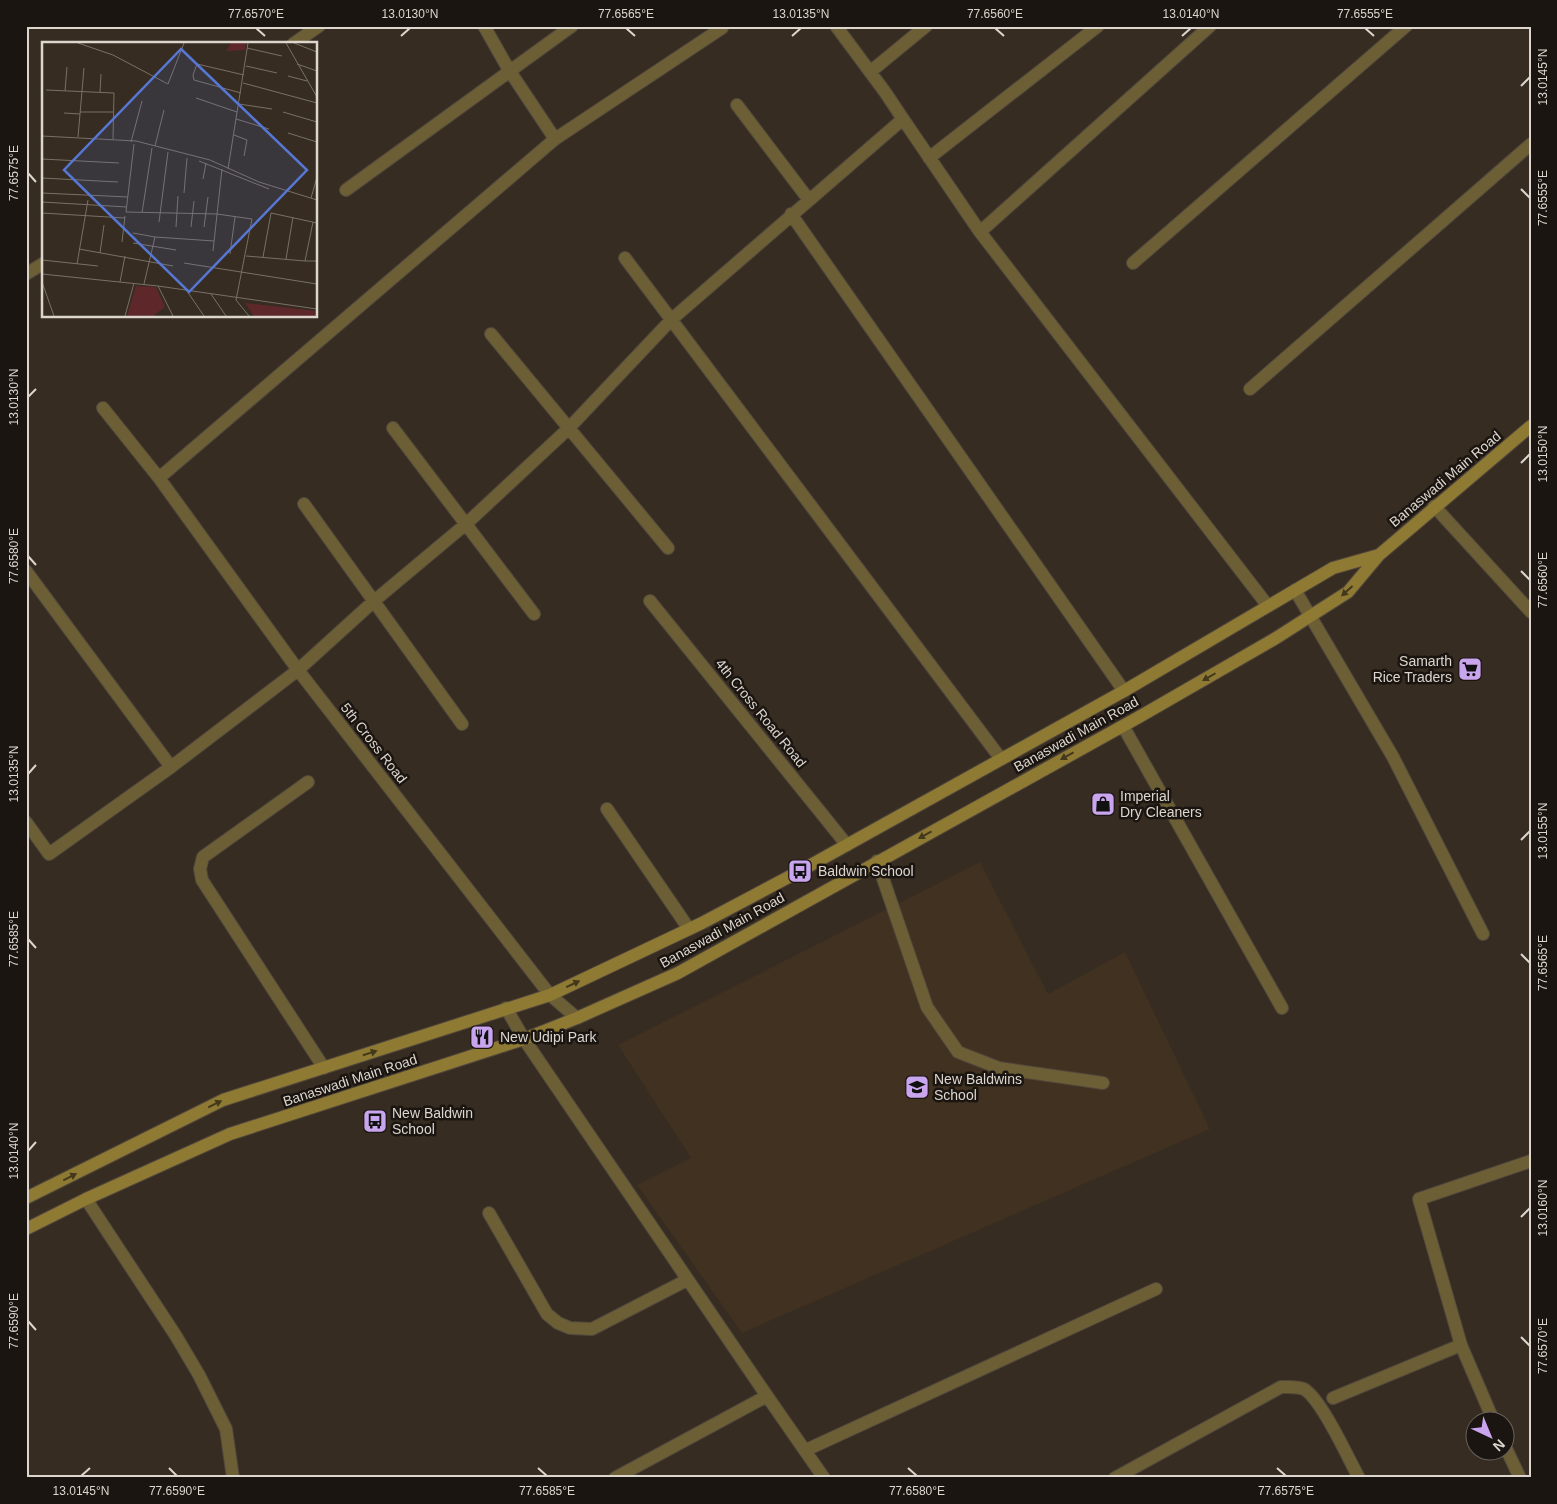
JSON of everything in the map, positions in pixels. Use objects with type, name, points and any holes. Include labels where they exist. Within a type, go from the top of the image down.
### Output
[{"type":"main road","name":"Banaswadi Main Road","points":[[26,1229],[86,1199],[230,1134],[524,1039],[678,973],[1123,726],[1310,617],[1348,592],[1379,555],[1434,506],[1531,426]]},
{"type":"main road","name":"Banaswadi Main Road","points":[[26,1198],[223,1100],[550,995],[689,929],[847,845],[1124,691],[1333,568],[1379,555]]},
{"type":"street","points":[[296,42],[318,26]]},
{"type":"street","points":[[484,26],[509,70],[555,139]]},
{"type":"street","points":[[346,190],[572,26]]},
{"type":"street","points":[[836,26],[903,119],[980,232],[1268,606]]},
{"type":"street","points":[[870,72],[926,26]]},
{"type":"street","points":[[929,158],[1098,26]]},
{"type":"street","points":[[980,232],[1210,26]]},
{"type":"street","points":[[1133,263],[1406,26]]},
{"type":"street","points":[[159,478],[555,139],[722,28]]},
{"type":"street","points":[[737,105],[809,200]]},
{"type":"street","points":[[26,822],[49,854],[171,767],[298,670],[374,601],[466,524],[568,429],[672,319],[903,119]]},
{"type":"street","points":[[1250,389],[1531,144]]},
{"type":"street","points":[[792,214],[1124,691]]},
{"type":"street","points":[[625,258],[1001,759]]},
{"type":"street","points":[[26,274],[42,264]]},
{"type":"street","points":[[491,334],[668,548]]},
{"type":"street","name":"5th Cross Road","points":[[103,408],[159,478],[298,670],[550,995],[576,1018]]},
{"type":"street","points":[[394,428],[534,614]]},
{"type":"street","points":[[304,504],[462,724]]},
{"type":"street","points":[[1434,506],[1531,612]]},
{"type":"street","points":[[26,571],[171,767]]},
{"type":"street","points":[[1295,590],[1393,757],[1483,934]]},
{"type":"street","name":"4th Cross Road Road","points":[[650,601],[847,845]]},
{"type":"street","points":[[1123,726],[1282,1008]]},
{"type":"street","points":[[308,782],[204,858],[200,869],[202,880],[324,1068]]},
{"type":"street","points":[[607,809],[689,929]]},
{"type":"street","points":[[877,861],[927,1008],[958,1052],[999,1068],[1103,1083]]},
{"type":"street","points":[[506,1008],[524,1039],[687,1280],[824,1478]]},
{"type":"street","points":[[1490,1412],[1460,1345],[1419,1199],[1531,1161]]},
{"type":"street","points":[[86,1199],[176,1336],[199,1375],[226,1428],[233,1478]]},
{"type":"street","points":[[489,1213],[547,1314],[558,1323],[570,1328],[592,1329],[687,1280]]},
{"type":"street","points":[[806,1450],[1156,1290]]},
{"type":"street","points":[[1333,1398],[1460,1345]]},
{"type":"street","points":[[1115,1478],[1281,1387],[1295,1387],[1304,1390],[1312,1397],[1323,1412],[1359,1478]]},
{"type":"street","points":[[615,1478],[766,1396]]},
{"type":"street","points":[[1512,1462],[1520,1478]]},
{"type":"shaded area","name":"New Baldwins School","points":[[980,862],[1048,994],[1125,952],[1210,1129],[742,1333],[637,1185],[691,1158],[618,1045]]},
{"type":"place","name":"Samarth Rice Traders","points":[[1470,669]]},
{"type":"place","name":"Imperial Dry Cleaners","points":[[1103,804]]},
{"type":"place","name":"Baldwin School","points":[[800,871]]},
{"type":"place","name":"New Udipi Park","points":[[482,1037]]},
{"type":"place","name":"New Baldwins School","points":[[917,1087]]},
{"type":"place","name":"New Baldwin School","points":[[375,1121]]}]
